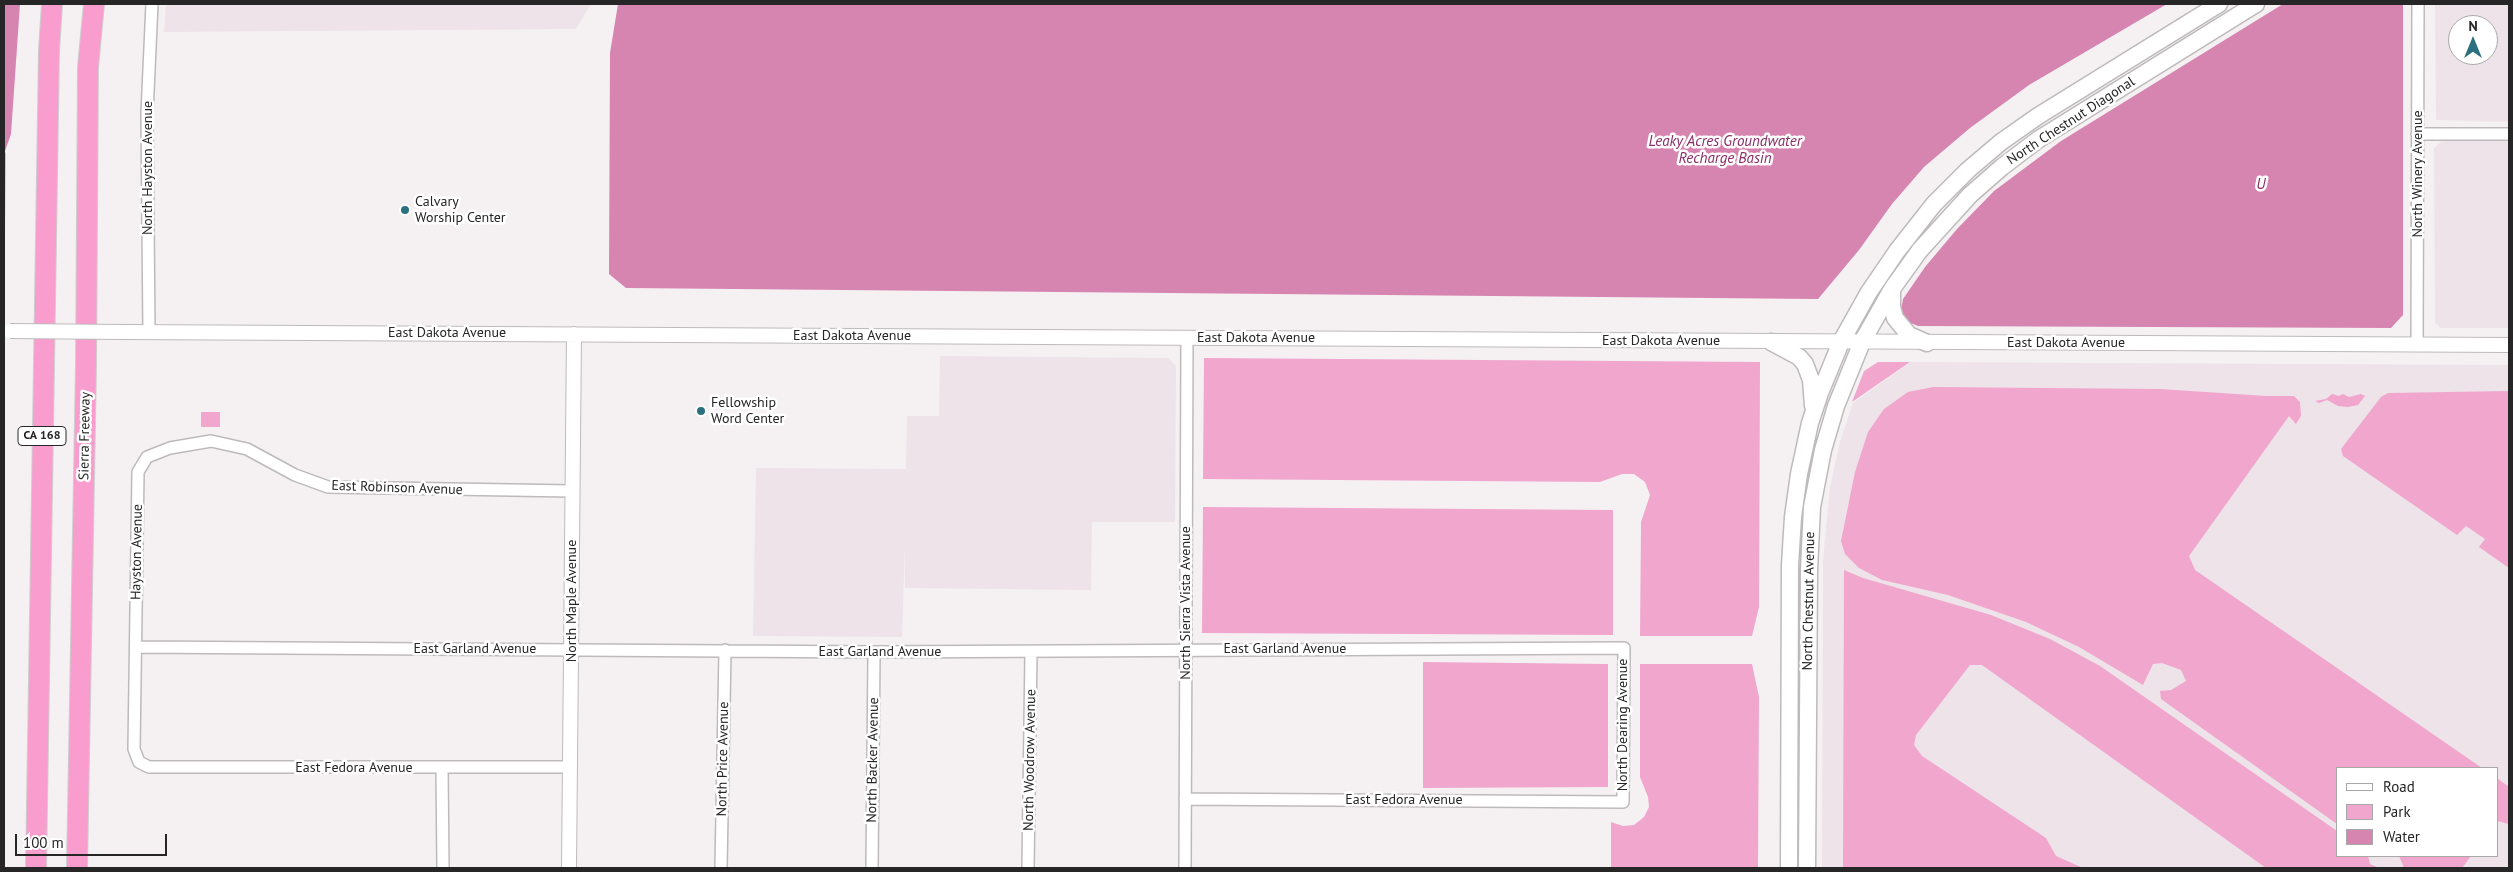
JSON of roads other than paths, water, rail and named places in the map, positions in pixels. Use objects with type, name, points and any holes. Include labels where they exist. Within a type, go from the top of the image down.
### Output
[{"type":"highway","name":"CA 168","points":[[36,868],[48,50],[52,4]]},
{"type":"highway","name":"Sierra Freeway","points":[[77,868],[86,374],[88,67],[94,4]]},
{"type":"highway","points":[[77,820],[82,868]]},
{"type":"main road","name":"North Chestnut Diagonal","points":[[1841,342],[1869,292],[1896,250],[1934,204],[1974,165],[2038,116],[2220,4]]},
{"type":"main road","name":"North Chestnut Diagonal","points":[[1862,342],[1892,289],[1920,250],[1953,212],[2014,157],[2039,138],[2256,4]]},
{"type":"main road","points":[[1892,289],[1892,307],[1895,318],[1909,335],[1926,343]]},
{"type":"main road","points":[[1770,342],[1795,354],[1805,364],[1811,380],[1813,416]]},
{"type":"main road","name":"North Chestnut Avenue","points":[[1789,868],[1791,532],[1799,474],[1813,416],[1841,342]]},
{"type":"main road","name":"North Chestnut Avenue","points":[[1808,868],[1809,548],[1815,488],[1836,406],[1862,342]]},
{"type":"main road","points":[[1790,649],[1808,649]]},
{"type":"street","name":"North Hayston Avenue","points":[[149,332],[147,112],[152,4]]},
{"type":"street","name":"North Winery Avenue","points":[[2417,345],[2418,4]]},
{"type":"street","points":[[2418,134],[2509,134]]},
{"type":"street","name":"East Dakota Avenue","points":[[7,331],[2509,346]]},
{"type":"street","name":"North Maple Avenue","points":[[569,868],[574,334]]},
{"type":"street","name":"North Sierra Vista Avenue","points":[[1185,868],[1187,338]]},
{"type":"street","name":"East Robinson Avenue","points":[[144,458],[193,442],[211,442],[247,449],[295,474],[328,487],[572,491]]},
{"type":"street","name":"Hayston Avenue","points":[[136,648],[138,472],[144,458]]},
{"type":"street","name":"East Garland Avenue","points":[[136,648],[1032,652],[1624,648]]},
{"type":"street","name":"East Fedora Avenue","points":[[136,648],[134,749],[139,762],[149,767],[570,767]]},
{"type":"street","name":"North Dearing Avenue","points":[[1623,802],[1624,648]]},
{"type":"street","name":"North Price Avenue","points":[[721,868],[725,650]]},
{"type":"street","name":"North Backer Avenue","points":[[872,868],[874,652]]},
{"type":"street","name":"North Woodrow Avenue","points":[[1028,868],[1032,652]]},
{"type":"street","points":[[442,768],[443,868]]},
{"type":"street","name":"East Fedora Avenue","points":[[1185,799],[1623,802]]},
{"type":"water","points":[[4,4],[20,4],[11,134],[4,154]]},
{"type":"water","name":"Leaky Acres Groundwater Recharge Basin","points":[[618,4],[2167,4],[2029,85],[1970,128],[1924,167],[1892,204],[1859,250],[1818,299],[626,288],[609,274],[610,53]]},
{"type":"water","name":"U","points":[[2283,4],[2403,4],[2403,315],[2391,328],[1918,326],[1906,321],[1901,311],[1903,299],[1925,267],[1957,229],[1994,191],[2061,141]]},
{"type":"place","name":"Calvary Worship Center","points":[[405,210]]},
{"type":"place","name":"Fellowship Word Center","points":[[701,411]]}]
